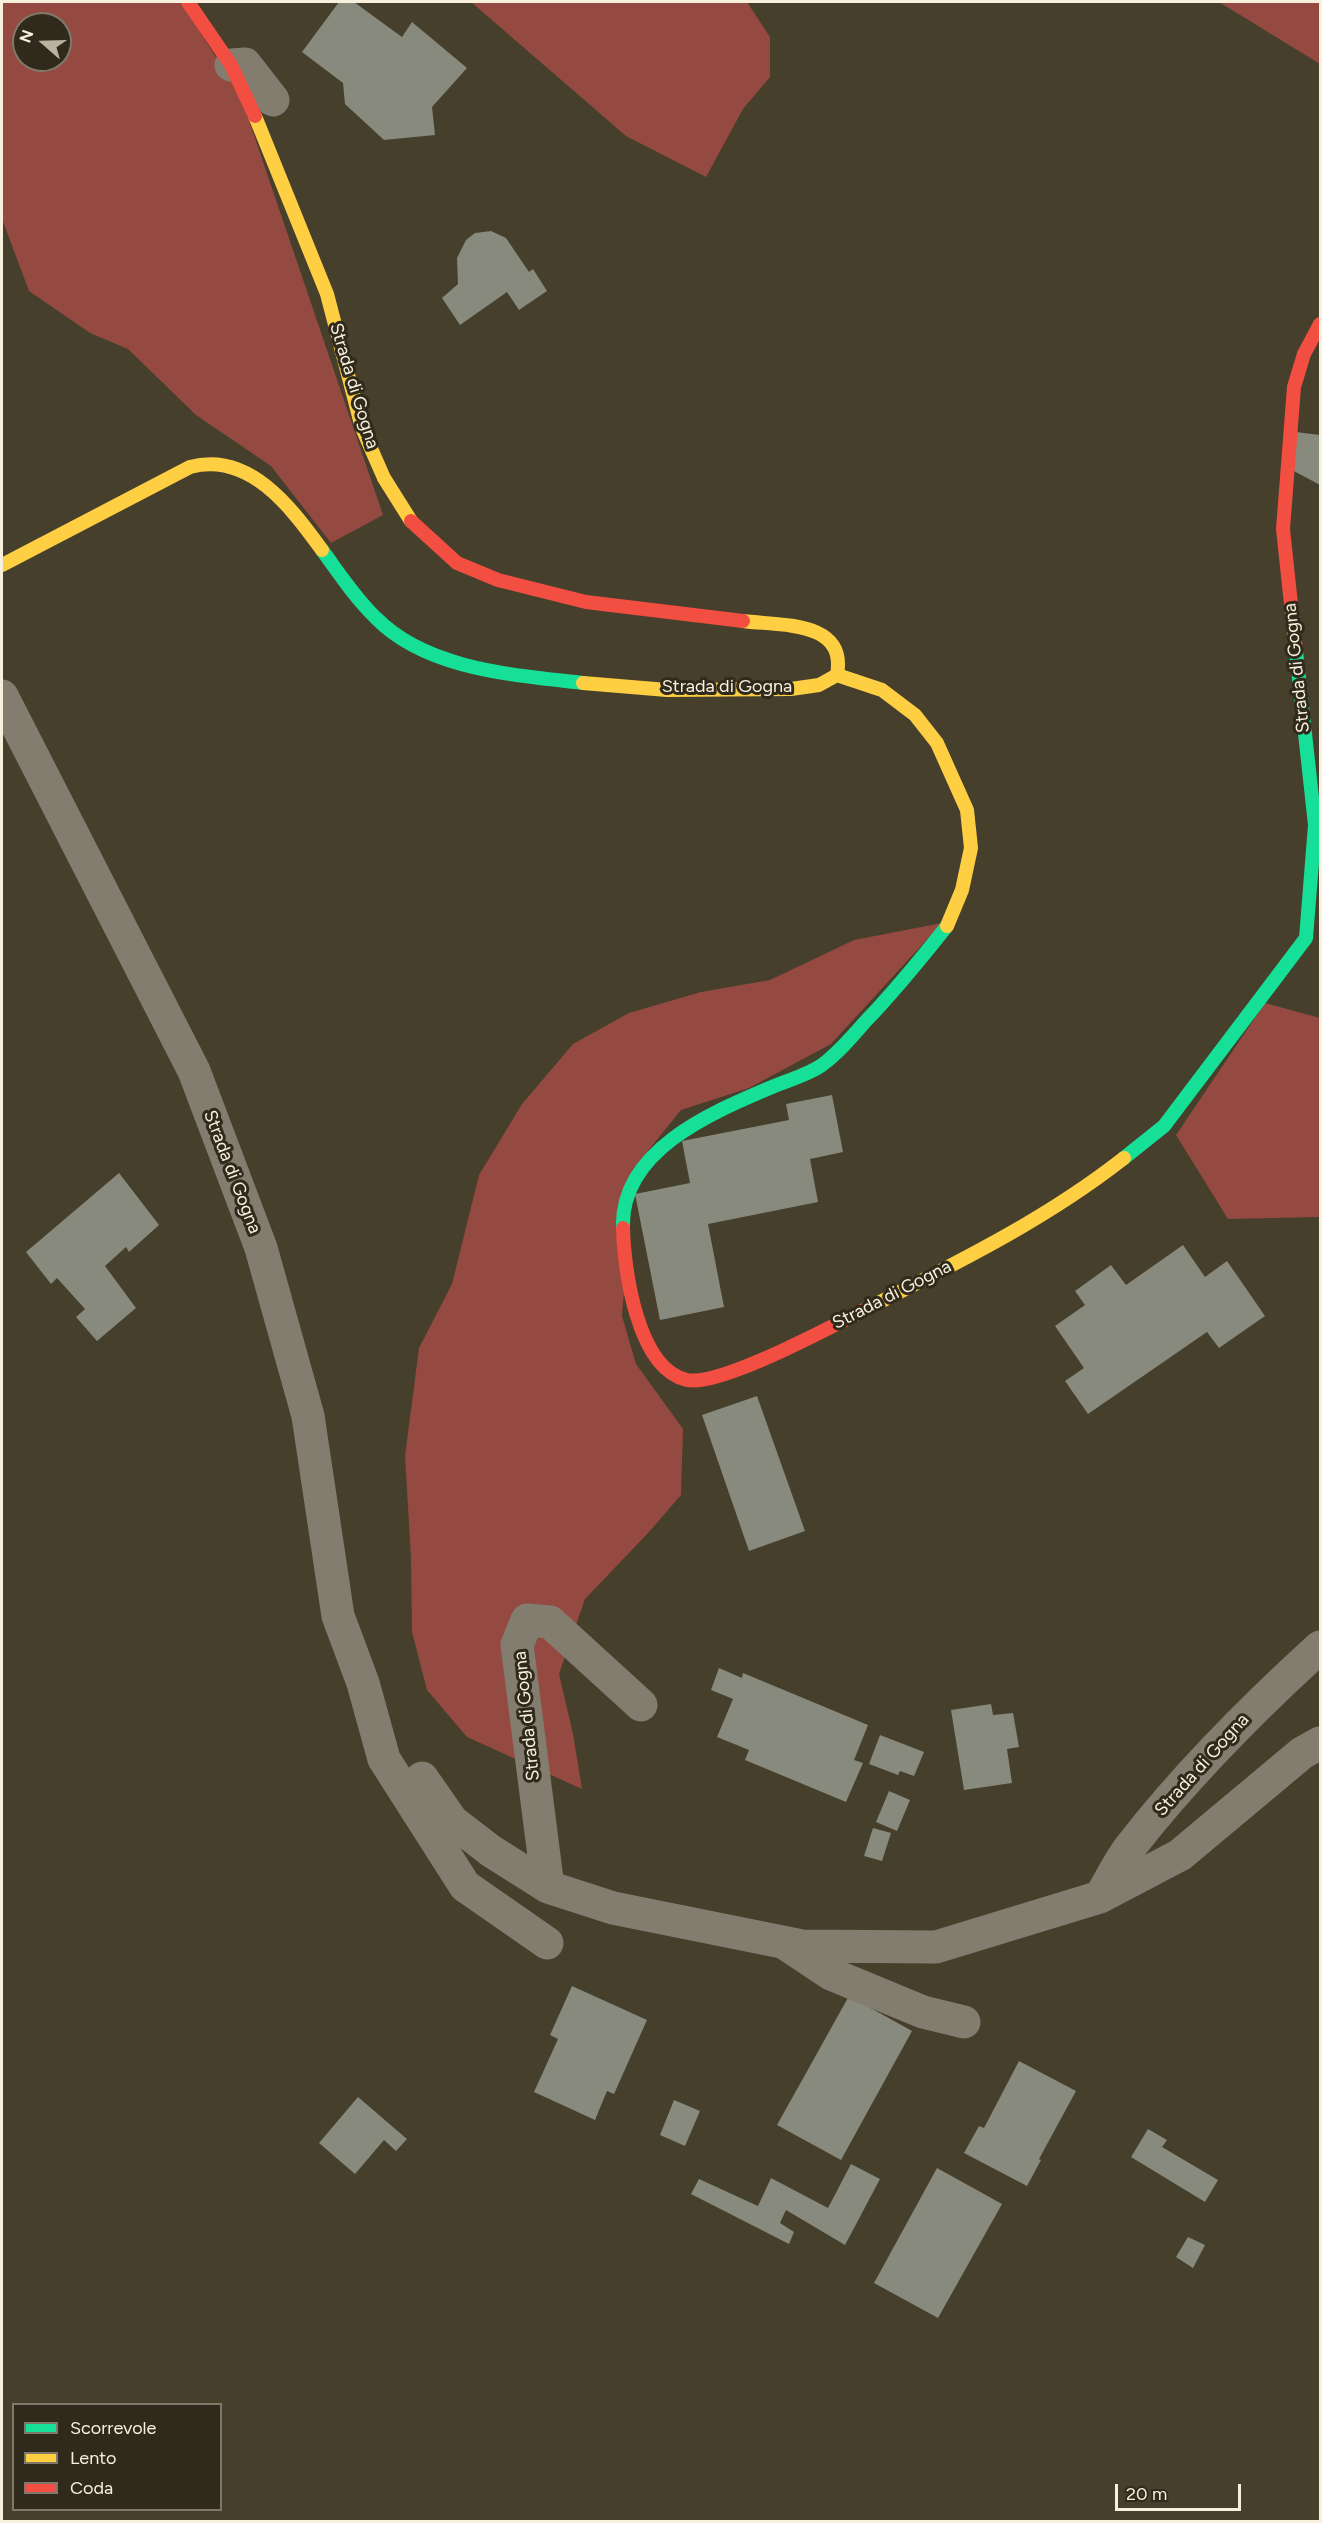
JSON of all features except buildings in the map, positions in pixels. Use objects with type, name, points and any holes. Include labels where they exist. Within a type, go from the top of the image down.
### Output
[{"type":"street","name":"Strada di Gogna","points":[[2,565],[190,467],[212,463],[234,466],[256,477],[287,504],[339,575],[373,615],[399,638],[440,656],[495,670],[666,689],[737,691],[793,688],[824,684],[837,675],[840,658],[829,638],[813,630],[586,602],[498,580],[457,563],[412,523],[384,478],[362,428],[327,294],[260,125],[231,65],[188,2]]},
{"type":"street","name":"Strada di Gogna","points":[[231,65],[245,64],[273,100]]},
{"type":"street","name":"Strada di Gogna","points":[[837,675],[882,690],[906,707],[937,743],[967,810],[971,848],[962,890],[949,923],[904,981],[838,1051],[819,1066],[715,1111],[653,1154],[633,1183],[622,1214],[624,1266],[646,1345],[665,1367],[687,1380],[712,1378],[782,1352],[984,1249],[1082,1191],[1164,1126],[1306,938],[1315,825],[1283,529],[1294,387],[1304,354],[1320,324]]},
{"type":"street","name":"Strada di Gogna","points":[[2,696],[194,1071],[261,1248],[308,1416],[338,1616],[363,1683],[384,1759],[465,1886],[547,1943]]},
{"type":"street","name":"Strada di Gogna","points":[[548,1887],[517,1645],[527,1620],[550,1622],[641,1705]]},
{"type":"street","name":"Strada di Gogna","points":[[1100,1897],[1130,1847],[1180,1789],[1253,1707],[1320,1647]]},
{"type":"street","name":"Strada di Gogna","points":[[363,1683],[452,1821],[491,1851],[548,1887],[613,1908],[802,1946],[936,1947],[1100,1897],[1180,1855],[1302,1753],[1320,1743]]},
{"type":"street","name":"Strada di Gogna","points":[[784,1943],[831,1974],[923,2012],[964,2022]]},
{"type":"shaded area","points":[[2,2],[181,2],[241,97],[383,515],[331,543],[271,466],[196,415],[128,349],[90,333],[29,291],[2,219]]},
{"type":"shaded area","points":[[471,2],[747,2],[770,37],[770,77],[743,109],[706,177],[626,136]]},
{"type":"shaded area","points":[[1219,2],[1320,2],[1320,64]]},
{"type":"shaded area","points":[[942,923],[831,1044],[749,1088],[681,1110],[634,1168],[622,1316],[636,1364],[683,1429],[681,1495],[585,1599],[559,1674],[573,1734],[582,1789],[467,1737],[427,1690],[412,1632],[411,1558],[405,1456],[419,1348],[452,1284],[479,1175],[522,1104],[573,1044],[629,1013],[701,992],[770,980],[854,940]]},
{"type":"shaded area","points":[[1265,1003],[1320,1018],[1320,1217],[1228,1219],[1176,1135]]},
{"type":"traffic: fast","points":[[322,550],[368,610],[397,635],[420,649],[446,659],[501,673],[583,683]]},
{"type":"traffic: fast","points":[[1124,1158],[1164,1126],[1306,938],[1315,825],[1296,651]]},
{"type":"traffic: fast","points":[[623,1228],[626,1201],[637,1177],[653,1156],[698,1122],[822,1065],[886,1000],[947,926]]},
{"type":"traffic: slow","points":[[255,116],[327,294],[362,428],[384,478],[411,521]]},
{"type":"traffic: slow","points":[[2,565],[190,467],[211,464],[231,467],[250,475],[266,486],[297,517],[322,550]]},
{"type":"traffic: slow","points":[[583,683],[667,690],[791,689],[819,685],[837,675],[837,657],[832,644],[822,635],[792,626],[743,621]]},
{"type":"traffic: slow","points":[[837,675],[882,690],[915,715],[937,743],[967,810],[971,848],[962,890],[947,926]]},
{"type":"traffic: slow","points":[[866,1309],[999,1240],[1063,1201],[1124,1158]]},
{"type":"traffic: jam","points":[[188,2],[231,65],[255,116]]},
{"type":"traffic: jam","points":[[1296,651],[1283,529],[1294,387],[1304,354],[1320,324]]},
{"type":"traffic: jam","points":[[411,521],[457,563],[498,580],[586,602],[743,621]]},
{"type":"traffic: jam","points":[[623,1228],[626,1268],[645,1338],[656,1357],[670,1372],[687,1380],[703,1380],[749,1365],[866,1309]]}]
